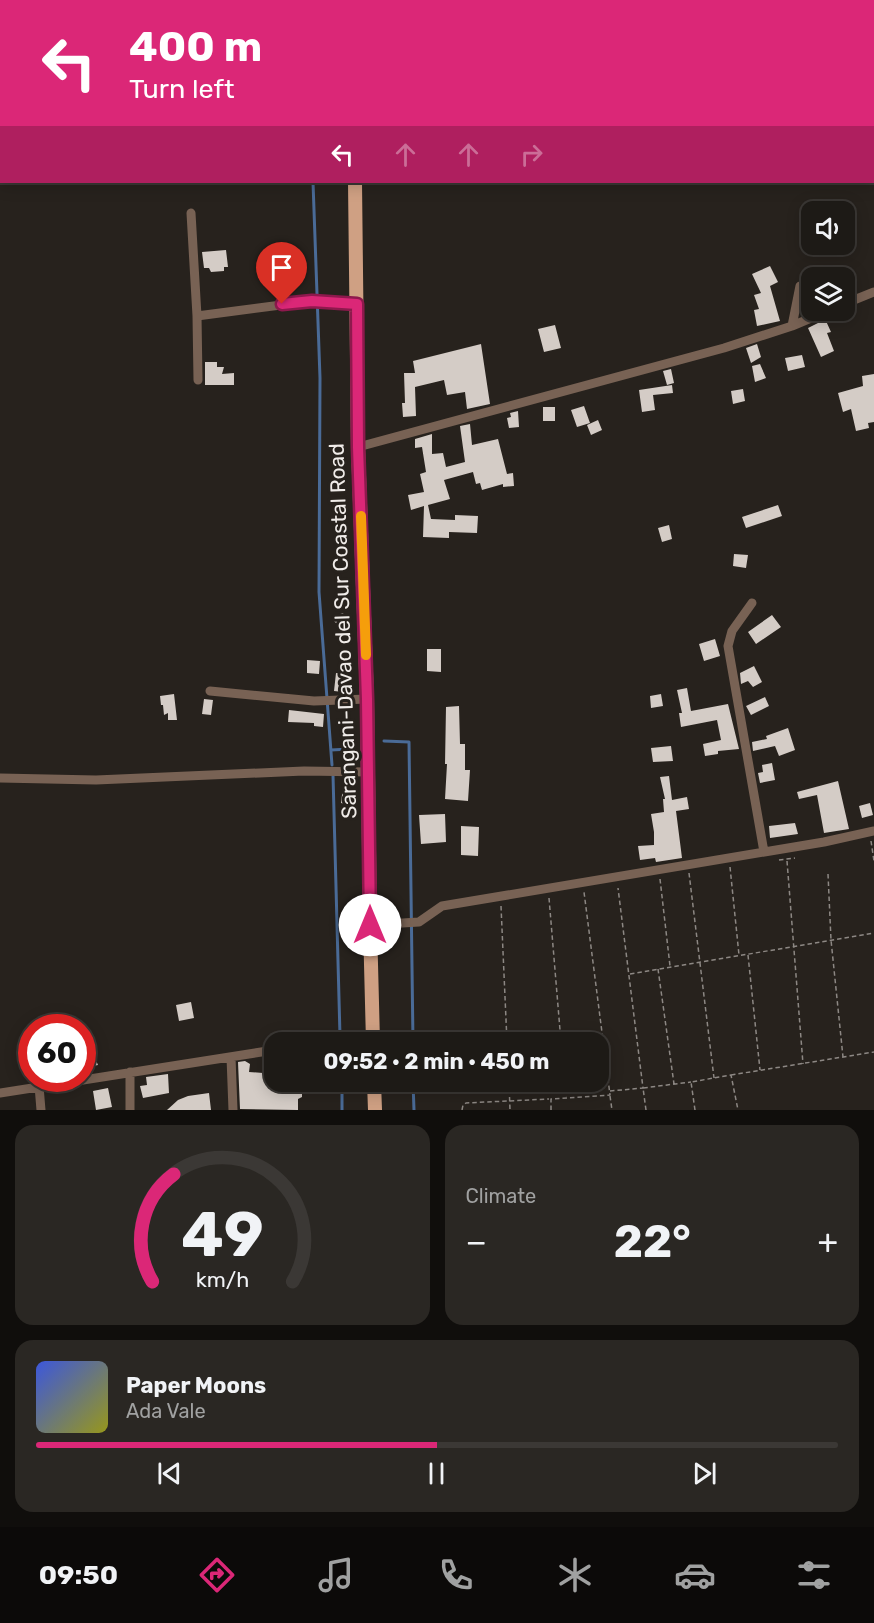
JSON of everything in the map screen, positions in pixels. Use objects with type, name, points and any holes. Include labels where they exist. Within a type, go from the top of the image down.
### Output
[{"type":"main road","name":"Sarangani-Davao del Sur Coastal Road","points":[[355,183],[358,447],[367,699],[373,1032]]},
{"type":"main road","points":[[374,1092],[375,1110]]},
{"type":"street","points":[[190,213],[197,316],[198,380]]},
{"type":"street","points":[[792,326],[800,286]]},
{"type":"street","points":[[855,300],[874,292]]},
{"type":"street","points":[[197,316],[312,301],[357,304]]},
{"type":"street","points":[[358,447],[724,348],[804,321]]},
{"type":"street","points":[[752,603],[732,631],[728,646],[764,852]]},
{"type":"street","points":[[210,691],[314,701],[367,699]]},
{"type":"street","points":[[0,778],[96,780],[304,771],[368,772]]},
{"type":"street","points":[[370,925],[419,922],[442,906],[872,834]]},
{"type":"street","points":[[96,1077],[264,1052]]},
{"type":"street","points":[[231,1057],[233,1110]]},
{"type":"street","points":[[130,1072],[130,1110]]},
{"type":"street","points":[[0,1093],[18,1090]]},
{"type":"street","points":[[40,1092],[41,1110]]},
{"type":"path","points":[[872,834],[874,861]]},
{"type":"path","points":[[787,860],[803,1064]]},
{"type":"path","points":[[729,864],[740,956]]},
{"type":"path","points":[[688,870],[714,1078]]},
{"type":"path","points":[[660,874],[670,967]]},
{"type":"path","points":[[828,874],[831,940],[843,1057]]},
{"type":"path","points":[[617,883],[646,1110]]},
{"type":"path","points":[[581,884],[612,1110]]},
{"type":"path","points":[[500,897],[507,1032]]},
{"type":"path","points":[[549,898],[560,1032]]},
{"type":"path","points":[[629,974],[874,933]]},
{"type":"path","points":[[748,954],[760,1071]]},
{"type":"path","points":[[658,969],[674,1084]]},
{"type":"path","points":[[610,1095],[610,1091],[691,1082],[874,1052]]},
{"type":"path","points":[[731,1075],[738,1110]]},
{"type":"path","points":[[691,1082],[695,1110]]},
{"type":"path","points":[[509,1092],[510,1110]]},
{"type":"path","points":[[565,1092],[566,1098]]},
{"type":"path","points":[[462,1110],[466,1103],[610,1095]]},
{"type":"path","points":[[551,1099],[551,1110]]},
{"type":"building","points":[[226,250],[228,267],[224,267],[224,271],[211,272],[209,268],[204,268],[202,252]]},
{"type":"building","points":[[770,266],[778,282],[770,286],[780,321],[757,326],[754,310],[759,309],[754,295],[761,293],[752,274]]},
{"type":"building","points":[[826,321],[831,332],[827,333],[834,351],[821,357],[808,328]]},
{"type":"building","points":[[555,325],[561,348],[544,352],[538,329]]},
{"type":"building","points":[[481,344],[490,404],[467,409],[465,392],[447,395],[444,380],[415,387],[416,416],[403,417],[404,373],[415,373],[413,361]]},
{"type":"building","points":[[757,344],[761,357],[751,363],[746,348]]},
{"type":"building","points":[[802,355],[805,367],[788,371],[785,358]]},
{"type":"building","points":[[205,362],[217,362],[217,367],[224,367],[222,374],[234,373],[234,385],[205,385]]},
{"type":"building","points":[[760,364],[766,378],[755,382],[752,366]]},
{"type":"building","points":[[671,369],[674,383],[667,385],[663,371]]},
{"type":"building","points":[[874,374],[874,422],[868,423],[869,428],[856,431],[851,409],[843,412],[838,393],[863,386],[862,376]]},
{"type":"building","points":[[672,385],[673,393],[653,395],[655,410],[642,412],[639,390]]},
{"type":"building","points":[[743,389],[745,401],[733,404],[731,391]]},
{"type":"building","points":[[584,406],[590,423],[577,427],[571,410]]},
{"type":"building","points":[[543,407],[555,407],[555,421],[543,421]]},
{"type":"building","points":[[518,411],[519,427],[509,428],[507,418],[511,417],[510,413]]},
{"type":"building","points":[[598,420],[602,430],[591,435],[587,425]]},
{"type":"building","points":[[470,424],[472,445],[498,439],[507,474],[513,473],[514,486],[503,487],[503,484],[482,490],[480,483],[476,484],[473,472],[444,480],[450,499],[428,505],[431,519],[455,520],[455,515],[478,516],[477,533],[449,532],[449,538],[423,537],[424,506],[411,510],[408,495],[424,492],[420,474],[426,472],[422,447],[415,448],[415,439],[432,434],[432,454],[443,453],[446,467],[465,462],[460,426]]},
{"type":"building","points":[[778,505],[782,516],[746,528],[742,517]]},
{"type":"building","points":[[669,525],[672,539],[662,542],[658,528]]},
{"type":"building","points":[[734,554],[748,555],[746,568],[733,566]]},
{"type":"building","points":[[343,613],[346,619],[343,624],[338,625],[334,621],[335,616]]},
{"type":"building","points":[[772,615],[781,627],[756,644],[748,632]]},
{"type":"building","points":[[715,639],[720,656],[704,661],[699,644]]},
{"type":"building","points":[[427,649],[441,649],[441,672],[427,671]]},
{"type":"building","points":[[307,660],[320,661],[319,674],[307,673]]},
{"type":"building","points":[[754,666],[762,682],[753,687],[748,681],[741,684],[740,673]]},
{"type":"building","points":[[336,673],[345,674],[343,692],[334,691]]},
{"type":"building","points":[[687,688],[691,711],[728,704],[739,749],[718,751],[718,754],[705,756],[703,744],[721,740],[717,720],[681,727],[679,713],[682,713],[677,690]]},
{"type":"building","points":[[174,694],[177,720],[168,720],[168,713],[164,715],[160,696]]},
{"type":"building","points":[[661,694],[663,706],[651,708],[650,696]]},
{"type":"building","points":[[765,697],[769,706],[751,715],[746,706]]},
{"type":"building","points":[[204,699],[213,700],[211,715],[202,714]]},
{"type":"building","points":[[459,706],[460,744],[465,744],[465,770],[470,770],[468,801],[445,799],[446,707]]},
{"type":"building","points":[[289,710],[324,714],[323,727],[314,726],[314,723],[288,722]]},
{"type":"building","points":[[342,722],[353,722],[352,741],[342,741]]},
{"type":"building","points":[[788,728],[795,750],[779,756],[775,746],[753,751],[752,742],[767,739],[766,736]]},
{"type":"building","points":[[671,746],[673,761],[653,762],[651,748]]},
{"type":"building","points":[[772,763],[775,780],[760,783],[758,773],[763,772],[762,765]]},
{"type":"building","points":[[669,776],[672,800],[687,797],[689,809],[676,811],[682,858],[656,862],[655,858],[640,860],[638,846],[654,845],[651,814],[664,812],[663,799],[665,799],[660,777]]},
{"type":"building","points":[[838,781],[849,829],[824,833],[817,795],[799,799],[797,792]]},
{"type":"building","points":[[343,787],[351,788],[349,805],[341,803]]},
{"type":"building","points":[[870,803],[873,815],[862,818],[859,806]]},
{"type":"building","points":[[445,814],[446,842],[421,844],[419,815]]},
{"type":"building","points":[[795,823],[798,834],[770,838],[769,826]]},
{"type":"building","points":[[461,826],[479,827],[478,856],[461,855]]},
{"type":"building","points":[[191,1002],[194,1018],[179,1021],[176,1005]]},
{"type":"building","points":[[245,1061],[250,1064],[249,1072],[263,1073],[264,1092],[302,1092],[302,1097],[298,1099],[298,1110],[240,1109],[238,1062]]},
{"type":"building","points":[[168,1074],[169,1093],[143,1098],[140,1086],[147,1085],[146,1077]]},
{"type":"building","points":[[108,1088],[112,1107],[96,1110],[93,1092]]},
{"type":"building","points":[[209,1093],[211,1110],[167,1110],[178,1100]]},
{"type":"waterway","points":[[313,183],[320,378],[319,592],[332,765]]},
{"type":"waterway","points":[[384,741],[409,742],[413,1032]]},
{"type":"waterway","points":[[331,750],[350,749]]},
{"type":"waterway","points":[[333,775],[340,1032]]},
{"type":"waterway","points":[[342,1092],[342,1110]]},
{"type":"waterway","points":[[413,1092],[414,1110]]},
{"type":"slow traffic","points":[[361,516],[366,655]]},
{"type":"route","points":[[282,304],[327,301],[357,304],[358,447],[367,699],[370,925]]}]
